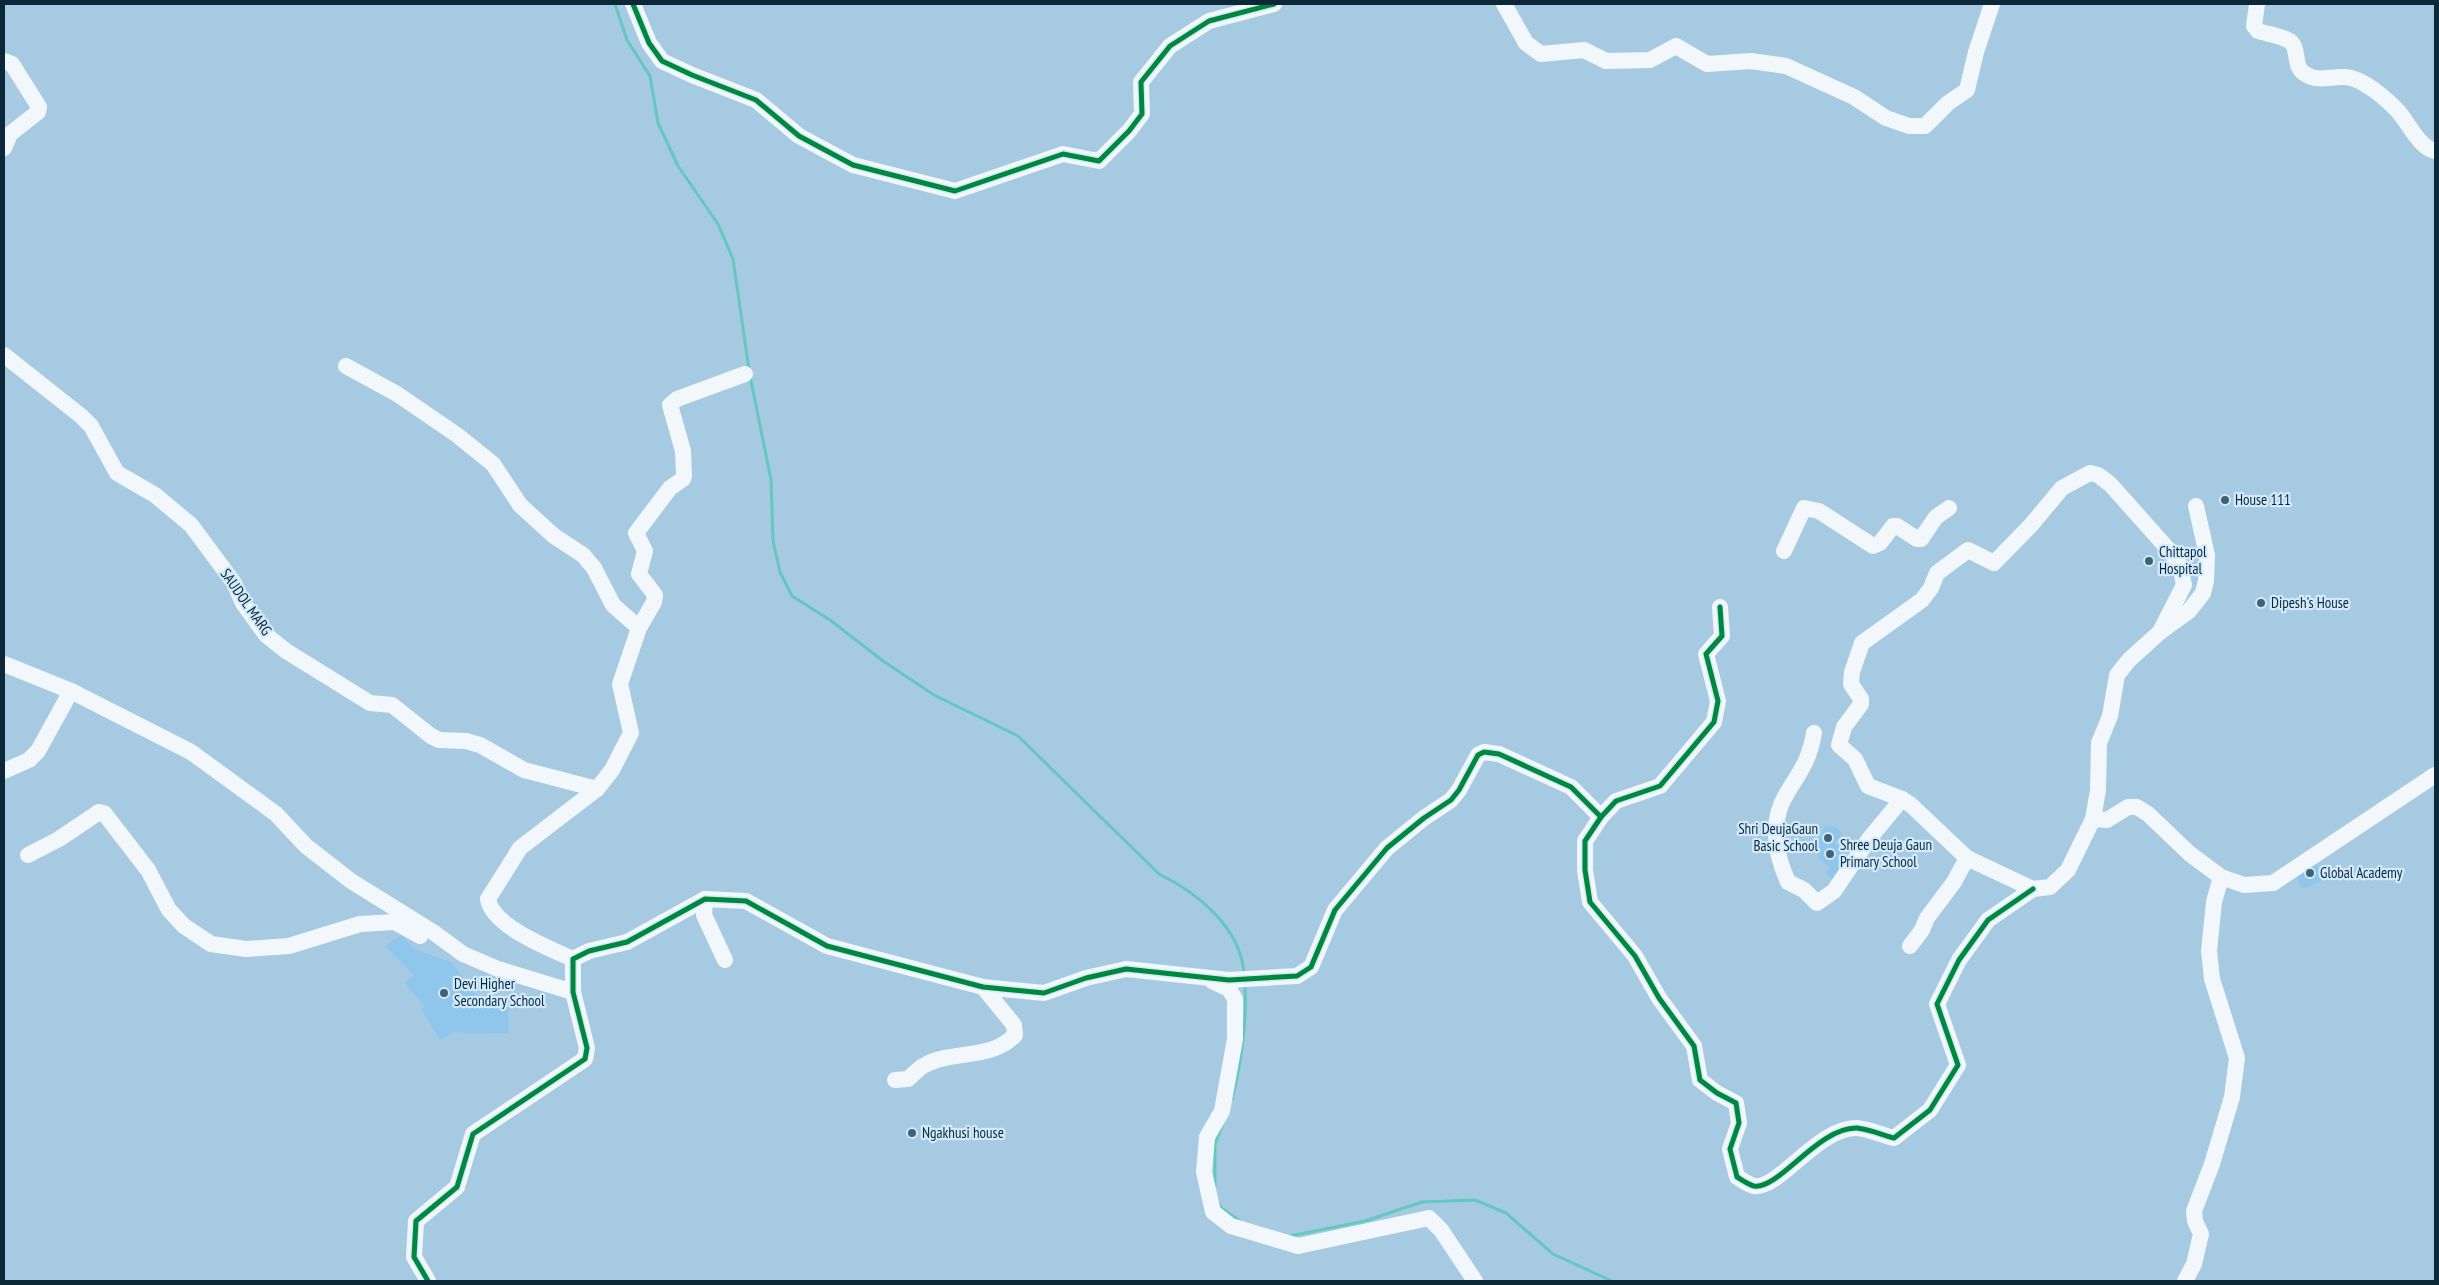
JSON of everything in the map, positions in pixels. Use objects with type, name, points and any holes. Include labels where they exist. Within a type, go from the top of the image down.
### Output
[{"type":"street","points":[[633,4],[649,43],[662,61],[756,100],[799,136],[853,165],[955,191],[1063,154],[1099,161],[1130,131],[1142,114],[1141,82],[1170,46],[1209,21],[1274,4]]},
{"type":"street","points":[[1504,4],[1526,43],[1541,54],[1584,50],[1606,61],[1650,60],[1676,46],[1707,64],[1751,62],[1786,66],[1854,97],[1886,118],[1909,126],[1925,126],[1948,103],[1967,90],[1976,52],[1992,4]]},
{"type":"street","points":[[2256,4],[2254,26],[2258,32],[2290,41],[2299,69],[2305,75],[2328,80],[2345,77],[2360,82],[2396,109],[2424,145],[2435,151]]},
{"type":"street","points":[[4,61],[12,64],[39,107],[38,112],[10,134],[4,148]]},
{"type":"street","name":"SAUDOL MARG","points":[[4,355],[91,426],[116,473],[155,495],[191,525],[234,583],[243,603],[266,634],[286,651],[370,703],[392,705],[431,736],[439,740],[466,741],[480,745],[524,770],[597,789]]},
{"type":"street","points":[[346,366],[397,394],[456,435],[493,464],[520,505],[543,526],[583,555],[594,568],[613,605],[639,628]]},
{"type":"street","points":[[573,959],[530,940],[492,911],[488,899],[520,848],[597,789],[612,770],[631,733],[620,684],[639,628],[654,602],[655,595],[639,574],[645,552],[636,533],[670,488],[683,479],[684,476],[682,451],[670,405],[677,399],[744,374]]},
{"type":"street","points":[[2032,890],[1967,858],[1911,805],[1902,799],[1868,786],[1855,759],[1839,745],[1844,727],[1861,704],[1861,699],[1851,684],[1852,672],[1862,643],[1922,600],[1931,588],[1937,573],[1968,550],[1994,563],[2031,525],[2062,488],[2090,473],[2098,475],[2110,484],[2180,565],[2184,585],[2160,632]]},
{"type":"street","points":[[1720,607],[1722,636],[1706,654],[1718,701],[1714,722],[1660,786],[1616,801],[1601,817],[1585,841],[1585,870],[1590,902],[1635,956],[1659,998],[1694,1046],[1700,1080],[1717,1093],[1736,1103],[1739,1123],[1730,1149],[1737,1177],[1755,1186],[1770,1183],[1800,1156],[1833,1133],[1856,1128],[1894,1138],[1930,1110],[1958,1065],[1937,1004],[1959,960],[1988,920],[2032,890],[2050,886],[2068,870],[2093,820],[2098,790],[2099,743],[2110,716],[2117,676],[2126,664],[2160,632],[2189,612],[2203,593],[2206,581],[2207,555],[2196,506]]},
{"type":"street","points":[[1784,551],[1804,508],[1819,511],[1873,546],[1880,543],[1893,526],[1897,526],[1917,539],[1921,539],[1936,517],[1949,508]]},
{"type":"street","points":[[4,664],[71,691],[191,752],[276,814],[306,846],[351,881],[433,932],[463,954]]},
{"type":"street","points":[[4,771],[29,760],[38,751],[71,691]]},
{"type":"street","points":[[1814,733],[1804,768],[1785,794],[1778,813],[1774,840],[1780,865],[1788,882],[1804,890],[1817,903],[1824,901],[1838,886],[1869,839],[1902,799]]},
{"type":"street","points":[[573,959],[589,951],[627,942],[705,899],[746,901],[827,946],[983,987],[1044,993],[1086,978],[1126,969],[1208,979],[1250,980],[1297,976],[1311,967],[1335,910],[1387,848],[1424,818],[1451,800],[1459,790],[1478,756],[1484,752],[1499,754],[1571,787],[1601,817]]},
{"type":"street","points":[[2093,820],[2107,820],[2128,807],[2137,807],[2148,814],[2190,854],[2221,877],[2244,884],[2272,884],[2435,775]]},
{"type":"street","points":[[28,855],[59,839],[99,812],[104,813],[148,870],[169,910],[184,926],[211,944],[246,949],[289,946],[360,924],[394,922],[414,931],[430,943],[463,954],[498,969],[572,992]]},
{"type":"street","points":[[1910,946],[1922,930],[1927,918],[1954,882],[1967,858]]},
{"type":"street","points":[[2185,1281],[2194,1264],[2201,1234],[2195,1221],[2194,1211],[2212,1164],[2232,1097],[2238,1058],[2212,979],[2209,951],[2214,902],[2221,877]]},
{"type":"street","points":[[705,899],[704,915],[725,960]]},
{"type":"street","points":[[428,1281],[414,1257],[416,1221],[457,1187],[473,1134],[585,1059],[587,1048],[572,992],[573,959]]},
{"type":"street","points":[[1208,979],[1229,989],[1235,998],[1235,1039],[1222,1110],[1207,1137],[1204,1172],[1213,1212],[1230,1226],[1298,1246],[1429,1218],[1440,1230],[1475,1281]]},
{"type":"street","points":[[895,1080],[908,1080],[922,1066],[940,1060],[970,1056],[1006,1045],[1015,1035],[1014,1025],[983,987]]},
{"type":"shaded area","name":"Shree Deuja Gaun Primary School","points":[[1825,825],[1835,827],[1843,833],[1835,843],[1844,852],[1842,855],[1850,862],[1836,882],[1825,873],[1830,868],[1819,858],[1816,848]]},
{"type":"shaded area","name":"Global Academy","points":[[2316,862],[2322,881],[2302,889],[2295,875]]},
{"type":"shaded area","name":"Devi Higher Secondary School","points":[[402,935],[414,949],[451,962],[481,1003],[508,1007],[509,1033],[475,1034],[454,1032],[440,1040],[421,1009],[425,1007],[405,983],[414,975],[385,946]]},
{"type":"waterway","points":[[615,4],[627,40],[650,76],[658,123],[678,166],[718,224],[733,259],[749,370]]},
{"type":"waterway","points":[[750,376],[771,480],[773,541],[780,572],[792,596],[830,620],[883,661],[934,695],[1018,736],[1159,874],[1188,891],[1215,913],[1235,941],[1241,956],[1244,973]]},
{"type":"waterway","points":[[1232,1099],[1243,1042],[1245,984]]},
{"type":"waterway","points":[[1215,1186],[1215,1144],[1222,1126]]},
{"type":"waterway","points":[[1290,1236],[1365,1221],[1422,1202],[1475,1200],[1506,1213],[1553,1254],[1612,1281]]},
{"type":"waterway","points":[[1219,1204],[1220,1207],[1241,1222]]},
{"type":"cycle path","points":[[633,4],[649,43],[662,61],[756,100],[799,136],[853,165],[955,191],[1063,154],[1099,161],[1129,131],[1142,114],[1141,82],[1170,46],[1209,21],[1274,4]]},
{"type":"cycle path","points":[[1720,607],[1722,636],[1706,654],[1718,701],[1714,722],[1660,786],[1616,801],[1601,817],[1585,841],[1585,870],[1590,902],[1635,956],[1659,998],[1694,1046],[1700,1080],[1717,1093],[1736,1103],[1739,1123],[1730,1149],[1737,1177],[1754,1186],[1764,1185],[1828,1137],[1842,1130],[1857,1128],[1894,1138],[1930,1110],[1958,1065],[1937,1004],[1959,960],[1988,920],[2033,889]]},
{"type":"cycle path","points":[[428,1281],[414,1257],[416,1221],[457,1187],[473,1134],[585,1059],[587,1048],[573,992],[573,959],[589,951],[627,942],[705,899],[746,901],[827,946],[983,987],[1044,993],[1086,978],[1126,969],[1229,980],[1297,976],[1311,967],[1335,910],[1387,848],[1424,818],[1451,800],[1459,790],[1478,755],[1484,752],[1499,754],[1571,787],[1601,817]]},
{"type":"place","name":"House 111","points":[[2225,500]]},
{"type":"place","name":"Chittapol Hospital","points":[[2149,561]]},
{"type":"place","name":"Dipesh's House","points":[[2261,603]]},
{"type":"place","name":"Shri DeujaGaun Basic School","points":[[1828,838]]},
{"type":"place","name":"Shree Deuja Gaun Primary School","points":[[1830,854]]},
{"type":"place","name":"Global Academy","points":[[2310,873]]},
{"type":"place","name":"Devi Higher Secondary School","points":[[444,993]]},
{"type":"place","name":"Ngakhusi house","points":[[912,1133]]}]
